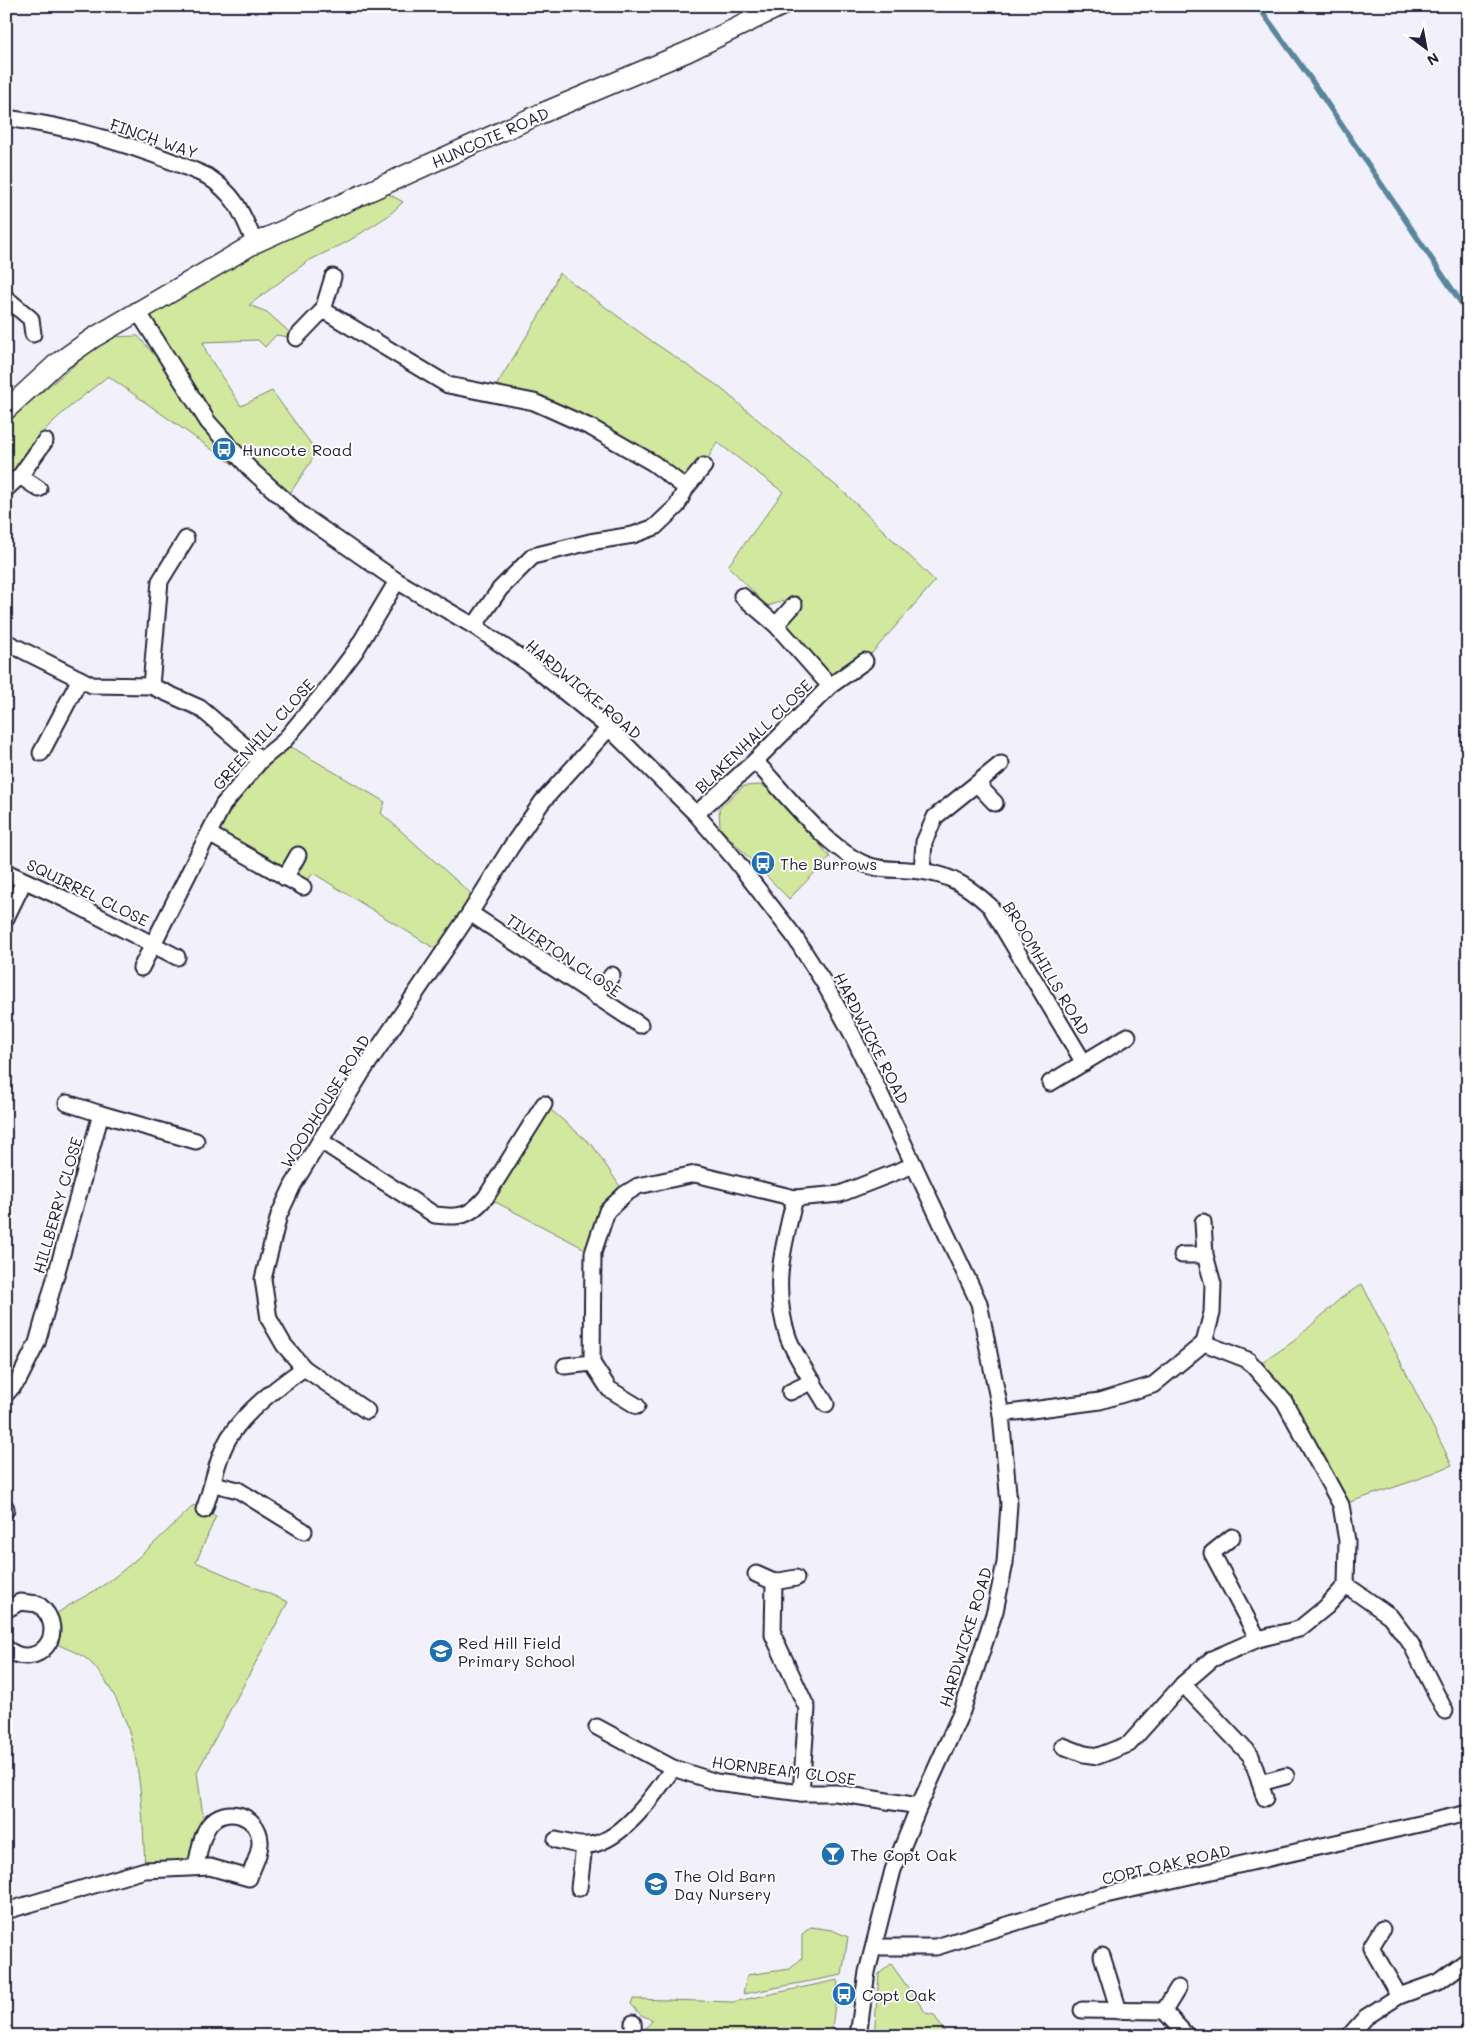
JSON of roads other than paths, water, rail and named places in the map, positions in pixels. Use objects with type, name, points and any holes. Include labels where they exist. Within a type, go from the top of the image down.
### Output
[{"type":"street","name":"HUNCOTE ROAD","points":[[6,410],[56,364],[137,310],[255,243],[540,114],[687,52],[781,6]]},
{"type":"street","name":"FINCH WAY","points":[[6,118],[48,123],[81,131],[207,176],[223,186],[237,203],[255,243]]},
{"type":"street","points":[[296,338],[323,310],[333,277]]},
{"type":"street","points":[[6,298],[31,319],[33,334]]},
{"type":"street","name":"HARDWICKE ROAD","points":[[137,310],[208,422],[250,469],[302,515],[397,581],[474,626],[531,665],[608,728],[696,814],[794,936],[824,983],[880,1089],[979,1303],[1000,1414],[1009,1504],[1005,1563],[995,1611],[962,1710],[893,1870],[867,1972],[858,2036]]},
{"type":"street","points":[[323,310],[448,385],[534,402],[592,428],[653,463],[686,488]]},
{"type":"street","points":[[6,488],[20,476],[45,441]]},
{"type":"street","points":[[474,626],[500,589],[533,556],[590,542],[633,535],[655,527],[677,506],[686,488],[704,466]]},
{"type":"street","points":[[20,476],[40,489]]},
{"type":"street","points":[[151,686],[160,581],[186,538]]},
{"type":"street","name":"GREENHILL CLOSE","points":[[141,968],[223,805],[260,760],[283,742],[326,690],[356,650],[397,581]]},
{"type":"street","name":"BLAKENHALL CLOSE","points":[[696,814],[755,761],[830,686],[776,625],[742,596]]},
{"type":"street","points":[[776,625],[794,605]]},
{"type":"street","points":[[6,642],[92,685],[151,686],[200,708],[260,760]]},
{"type":"street","points":[[830,686],[865,661]]},
{"type":"street","points":[[41,753],[80,679]]},
{"type":"street","name":"WOODHOUSE ROAD","points":[[367,1411],[304,1368],[284,1345],[269,1319],[262,1278],[279,1215],[293,1185],[361,1074],[470,913],[511,847],[542,802],[608,728]]},
{"type":"street","name":"BROOMHILLS ROAD","points":[[755,761],[839,850],[874,867],[922,871],[947,876],[970,888],[990,906],[1084,1063]]},
{"type":"street","points":[[922,871],[924,842],[935,817],[1001,764]]},
{"type":"street","points":[[977,784],[995,802]]},
{"type":"street","points":[[209,834],[304,887]]},
{"type":"street","points":[[285,878],[298,855]]},
{"type":"street","name":"SQUIRREL CLOSE","points":[[6,872],[67,900],[177,957]]},
{"type":"street","points":[[6,918],[24,881]]},
{"type":"street","name":"TIVERTON CLOSE","points":[[470,913],[640,1025]]},
{"type":"street","points":[[596,997],[612,974]]},
{"type":"street","points":[[1050,1083],[1128,1036]]},
{"type":"street","points":[[67,1102],[101,1114],[196,1141]]},
{"type":"street","points":[[321,1141],[435,1215],[457,1217],[474,1210],[486,1197],[544,1104]]},
{"type":"street","name":"HILLBERRY CLOSE","points":[[6,1394],[20,1379],[37,1343],[101,1114]]},
{"type":"street","points":[[637,1406],[609,1390],[592,1363],[592,1253],[607,1211],[625,1194],[638,1186],[695,1174],[795,1198],[840,1194],[914,1165]]},
{"type":"street","points":[[795,1198],[778,1271],[779,1297],[788,1338],[826,1404]]},
{"type":"street","points":[[1000,1414],[1100,1401],[1153,1384],[1204,1343],[1212,1313],[1213,1284],[1205,1255],[1203,1222]]},
{"type":"street","points":[[1182,1255],[1205,1255]]},
{"type":"street","points":[[1064,1746],[1084,1754],[1098,1756],[1129,1744],[1183,1684],[1212,1659],[1258,1639],[1299,1629],[1326,1607],[1346,1585],[1347,1541],[1341,1506],[1284,1401],[1248,1360],[1204,1343]]},
{"type":"street","points":[[565,1366],[592,1363]]},
{"type":"street","points":[[204,1510],[214,1484],[219,1460],[231,1434],[272,1391],[304,1368]]},
{"type":"street","points":[[790,1392],[813,1381]]},
{"type":"street","points":[[214,1484],[238,1490],[304,1531]]},
{"type":"street","points":[[1232,1536],[1212,1552],[1258,1639]]},
{"type":"street","points":[[756,1574],[774,1588]]},
{"type":"street","points":[[774,1588],[796,1578]]},
{"type":"street","points":[[1346,1585],[1390,1616],[1412,1644],[1445,1710]]},
{"type":"street","points":[[774,1588],[773,1635],[807,1708],[801,1793]]},
{"type":"street","points":[[6,1610],[20,1602],[38,1604],[51,1618],[53,1632],[46,1647],[30,1656],[21,1656],[6,1648]]},
{"type":"street","points":[[1183,1684],[1251,1756],[1265,1798]]},
{"type":"street","name":"HORNBEAM CLOSE","points":[[597,1727],[673,1768],[716,1782],[801,1793],[836,1793],[919,1806]]},
{"type":"street","points":[[556,1840],[584,1846],[608,1839],[640,1814],[673,1768]]},
{"type":"street","points":[[1260,1783],[1286,1776]]},
{"type":"street","points":[[6,1911],[145,1870],[196,1866],[210,1867],[249,1878],[261,1843],[258,1829],[240,1815],[227,1813],[218,1817],[205,1832],[196,1866]]},
{"type":"street","name":"COPT OAK ROAD","points":[[874,1947],[936,1947],[1101,1896],[1468,1813]]},
{"type":"street","points":[[579,1888],[584,1846]]},
{"type":"street","points":[[1382,1929],[1371,1947],[1399,1996]]},
{"type":"street","points":[[1102,1956],[1119,2011]]},
{"type":"street","points":[[1349,2036],[1366,2017],[1399,1996],[1438,1982],[1468,1960]]},
{"type":"street","points":[[1164,2011],[1178,1988]]},
{"type":"street","points":[[1082,2010],[1164,2011],[1187,2036]]},
{"type":"waterway","points":[[1258,6],[1310,78],[1468,313]]},
{"type":"place","name":"Huncote Road","points":[[224,449]]},
{"type":"place","name":"The Burrows","points":[[763,863]]},
{"type":"place","name":"Red Hill Field Primary School","points":[[441,1651]]},
{"type":"place","name":"The Copt Oak","points":[[833,1854]]},
{"type":"place","name":"The Old Barn Day Nursery","points":[[656,1884]]},
{"type":"place","name":"Copt Oak","points":[[844,1994]]}]
